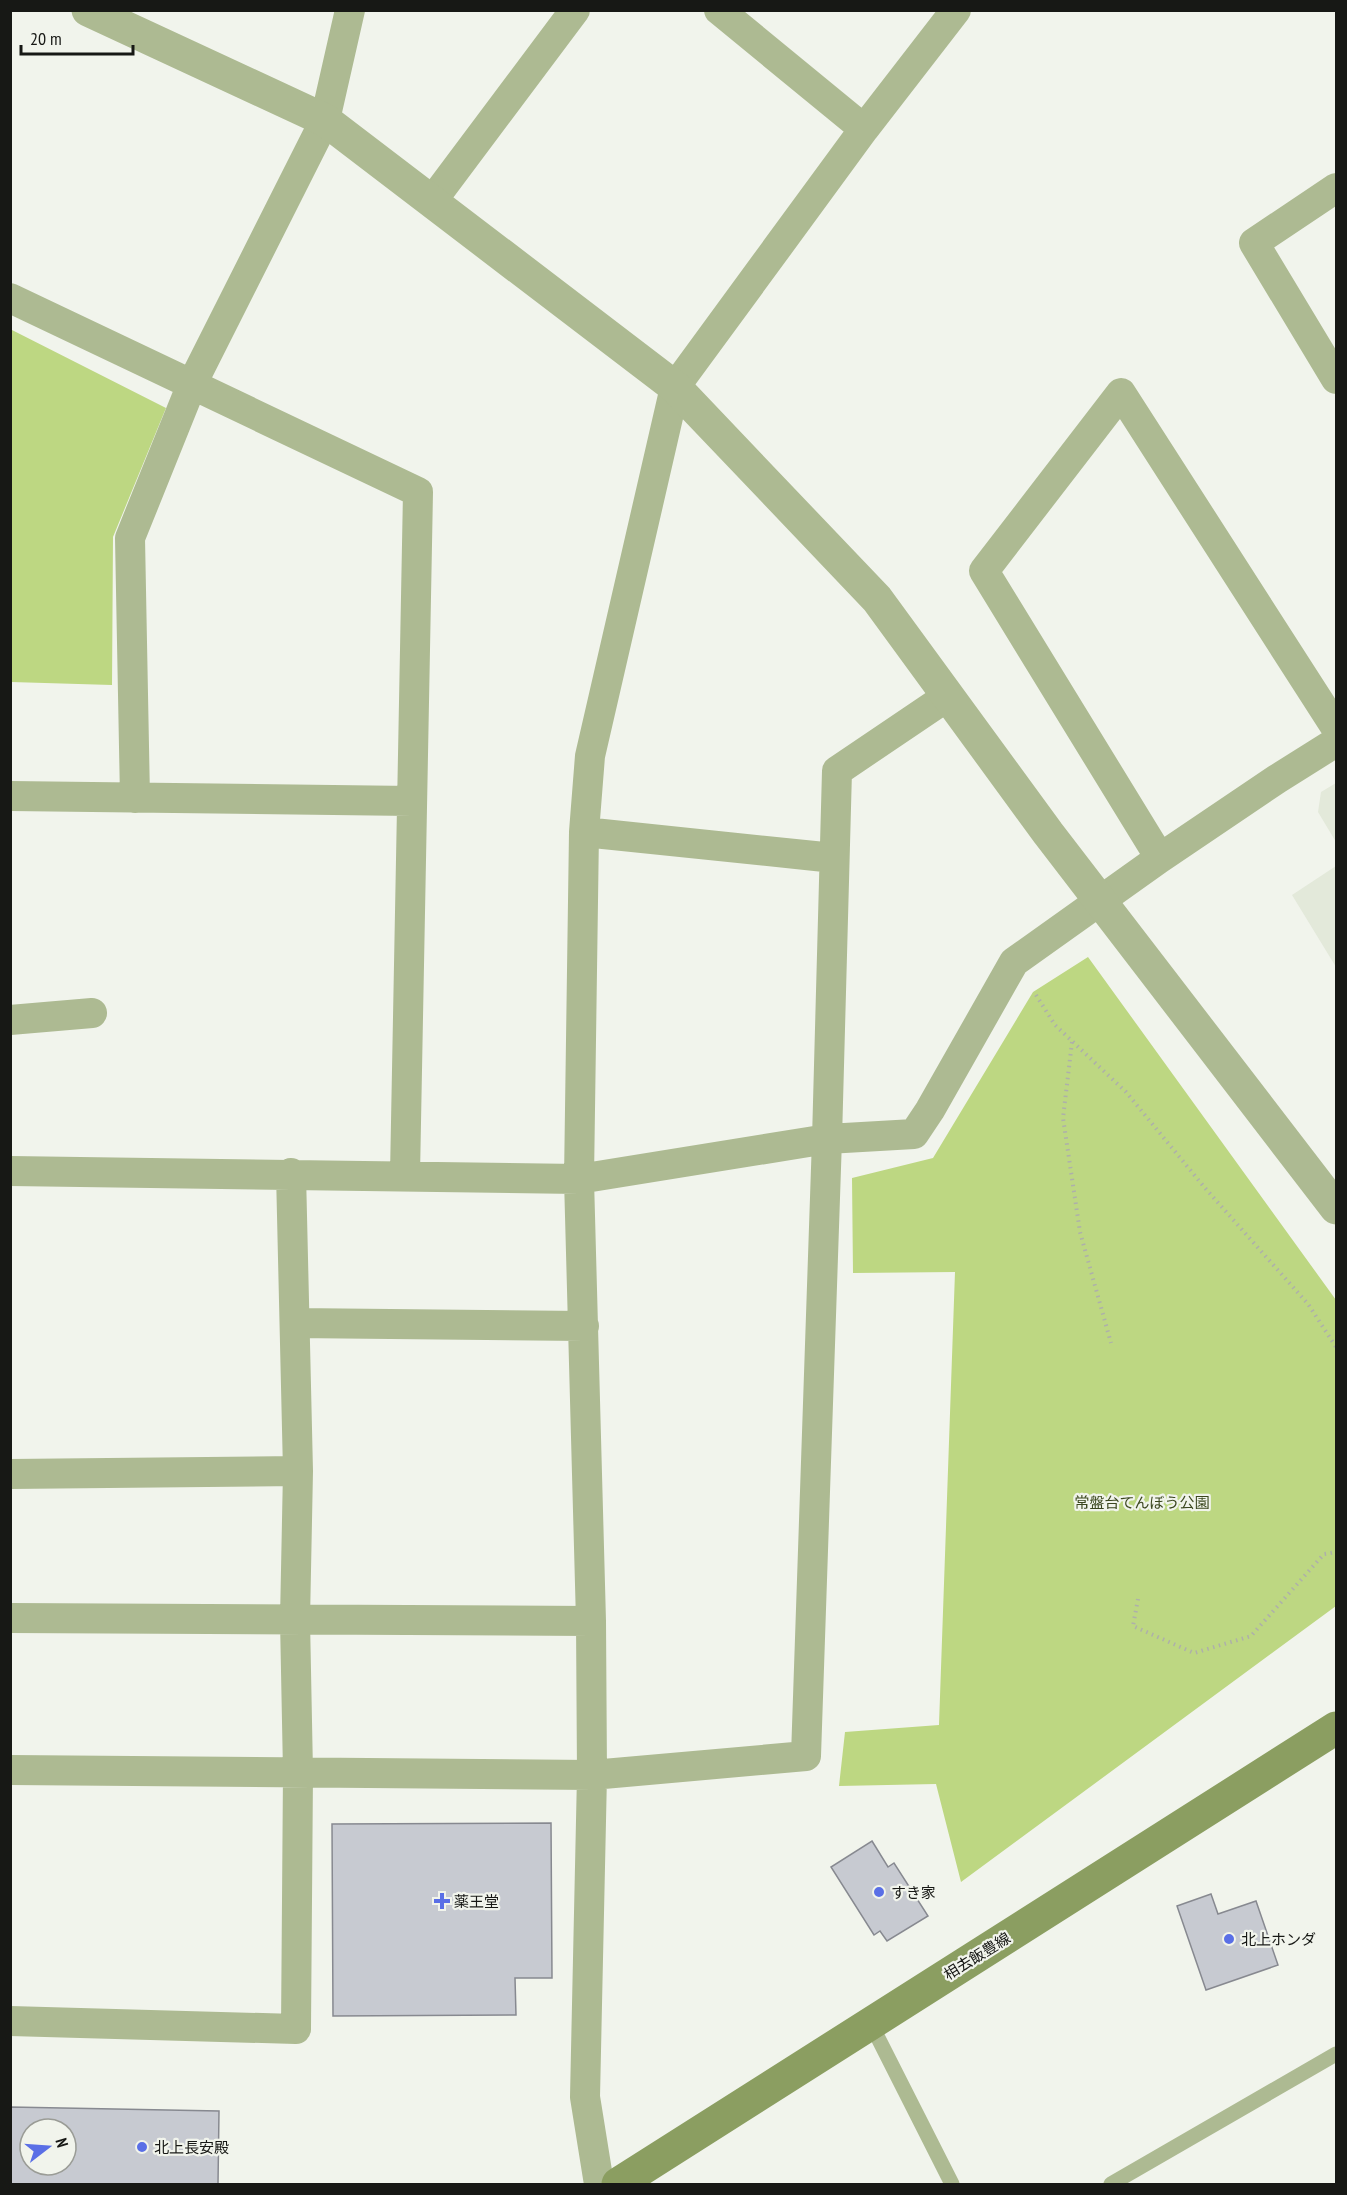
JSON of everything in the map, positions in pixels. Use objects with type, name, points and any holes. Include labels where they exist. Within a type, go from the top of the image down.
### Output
[{"type":"main road","name":"相去飯豊線","points":[[618,2184],[1336,1728]]},
{"type":"street","points":[[88,10],[325,120],[675,387],[877,599],[1048,833],[1336,1208]]},
{"type":"street","points":[[135,798],[130,538],[192,384],[325,120],[350,10]]},
{"type":"street","points":[[432,201],[575,10]]},
{"type":"street","points":[[719,10],[864,129]]},
{"type":"street","points":[[599,2184],[585,2097],[592,1775],[591,1622],[579,1179],[584,832],[590,756],[675,387],[864,129],[956,10]]},
{"type":"street","points":[[1336,188],[1254,243],[1336,379]]},
{"type":"street","points":[[10,298],[418,492],[405,1175]]},
{"type":"street","points":[[1161,858],[984,571],[1121,393],[1336,728]]},
{"type":"street","points":[[10,1770],[592,1775],[806,1756],[837,771],[948,696]]},
{"type":"street","points":[[10,1171],[291,1173],[579,1179],[827,1139],[914,1134],[1014,962],[1161,858],[1336,742]]},
{"type":"street","points":[[10,796],[412,801]]},
{"type":"street","points":[[584,832],[834,858]]},
{"type":"street","points":[[10,1020],[92,1013]]},
{"type":"street","points":[[10,2021],[296,2030],[298,1772],[295,1620],[298,1471],[291,1173]]},
{"type":"street","points":[[295,1323],[584,1326]]},
{"type":"street","points":[[10,1474],[298,1471]]},
{"type":"street","points":[[10,1618],[591,1622]]},
{"type":"lane","points":[[871,2024],[952,2184]]},
{"type":"lane","points":[[1111,2184],[1336,2054]]},
{"type":"path","points":[[1014,962],[1055,1025],[1126,1092],[1205,1188],[1308,1304],[1336,1347]]},
{"type":"path","points":[[1072,1041],[1063,1118],[1080,1232],[1111,1343]]},
{"type":"path","points":[[1138,1599],[1133,1626],[1194,1653],[1251,1636],[1324,1554],[1336,1552]]},
{"type":"shaded area","points":[[1336,783],[1336,842],[1318,812],[1321,792]]},
{"type":"shaded area","points":[[1336,866],[1336,967],[1292,895]]},
{"type":"green space","points":[[10,329],[166,408],[113,537],[112,685],[11,682]]},
{"type":"green space","name":"常盤台てんぼう公園","points":[[1088,957],[1336,1300],[1336,1606],[961,1882],[936,1784],[839,1786],[845,1732],[939,1725],[955,1272],[853,1273],[852,1178],[933,1158],[1033,992]]},
{"type":"building","name":"薬王堂","points":[[551,1823],[552,1978],[515,1978],[516,2015],[333,2016],[332,1824]]},
{"type":"building","name":"すき家","points":[[872,1841],[888,1867],[894,1863],[928,1916],[887,1941],[880,1931],[874,1935],[831,1867]]},
{"type":"building","name":"北上ホンダ","points":[[1211,1894],[1218,1914],[1256,1901],[1278,1965],[1206,1990],[1177,1906]]},
{"type":"building","name":"北上長安殿","points":[[10,2107],[219,2111],[218,2184],[10,2184]]},
{"type":"place","name":"すき家","points":[[879,1892]]},
{"type":"place","name":"薬王堂","points":[[442,1901]]},
{"type":"place","name":"北上ホンダ","points":[[1229,1939]]},
{"type":"place","name":"北上長安殿","points":[[142,2147]]}]
